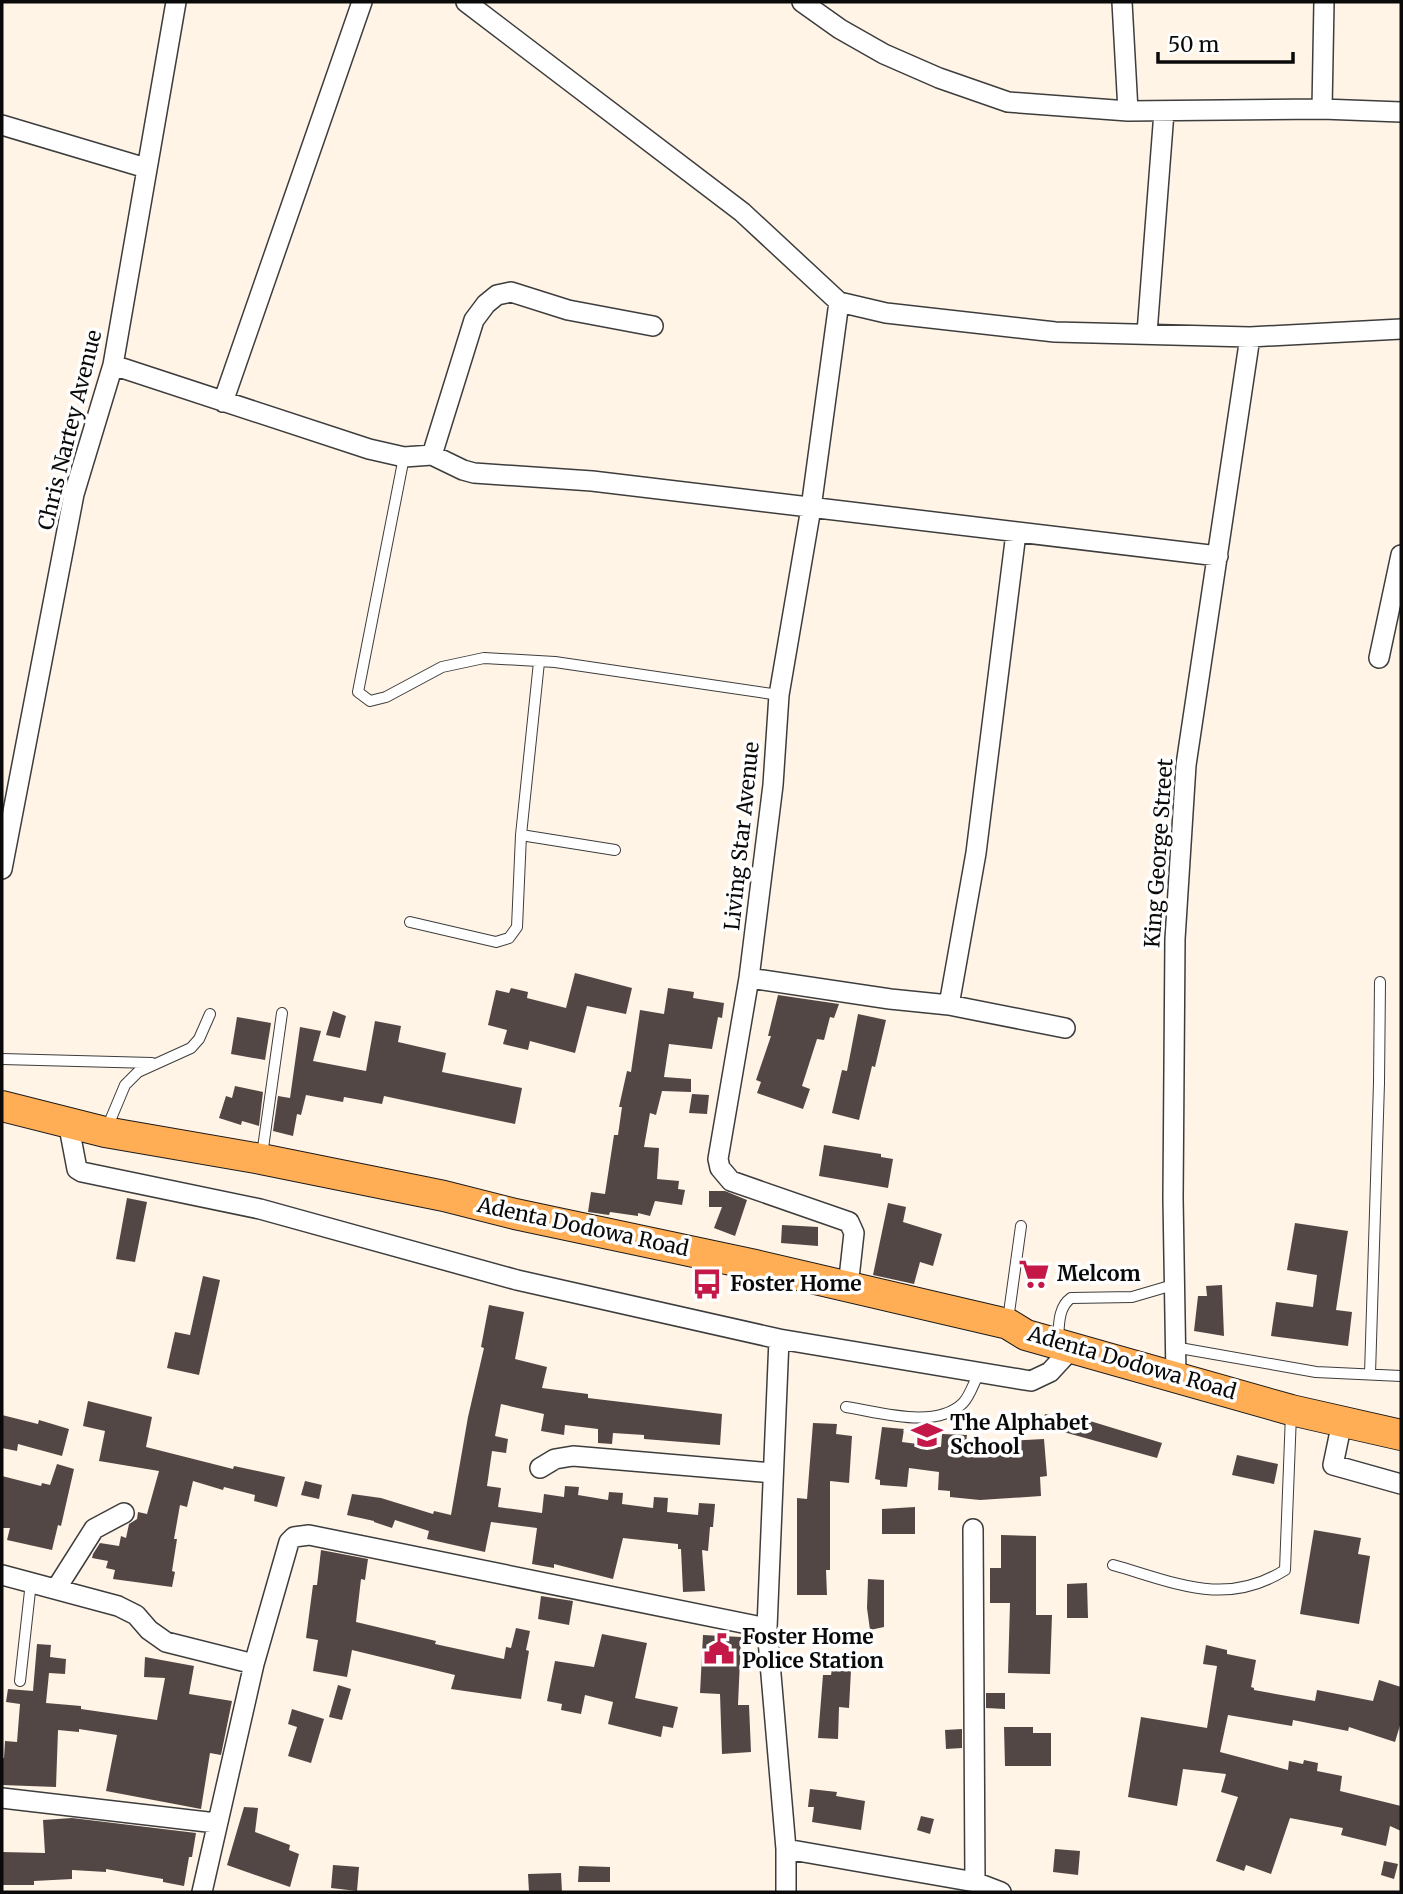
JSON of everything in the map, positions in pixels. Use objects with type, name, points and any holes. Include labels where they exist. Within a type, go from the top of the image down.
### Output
[{"type":"main road","name":"Adenta Dodowa Road","points":[[2,1106],[105,1132],[261,1159],[444,1196],[1008,1324],[1026,1335],[1065,1345],[1175,1362],[1291,1410],[1401,1435]]},
{"type":"street","name":"Chris Nartey Avenue","points":[[2,869],[74,494],[113,365],[176,2]]},
{"type":"street","points":[[223,402],[362,2]]},
{"type":"street","points":[[466,2],[742,212],[839,302],[887,313],[1055,331],[1250,337],[1401,329]]},
{"type":"street","points":[[802,2],[840,29],[884,54],[939,78],[1008,102],[1164,112],[1322,109],[1401,112]]},
{"type":"street","points":[[1122,2],[1128,111]]},
{"type":"street","points":[[1322,109],[1324,2]]},
{"type":"street","points":[[1147,333],[1164,112]]},
{"type":"street","points":[[2,124],[146,168]]},
{"type":"street","points":[[432,455],[474,320],[497,295],[512,292],[568,310],[653,326]]},
{"type":"street","name":"Living Star Avenue","points":[[839,302],[811,508],[779,695],[773,785],[749,978],[718,1159],[720,1168],[731,1181],[849,1222],[853,1233],[848,1287]]},
{"type":"street","name":"King George Street","points":[[1175,1362],[1175,939],[1186,765],[1250,337]]},
{"type":"street","points":[[113,365],[369,449],[404,457],[432,455],[474,473],[592,481],[1217,556]]},
{"type":"street","points":[[949,1005],[976,853],[1016,533]]},
{"type":"street","points":[[1379,658],[1401,555]]},
{"type":"street","points":[[749,978],[949,1005],[1065,1028]]},
{"type":"street","points":[[68,1122],[77,1169],[82,1172],[260,1209],[517,1280],[779,1339],[1031,1381],[1050,1372],[1065,1345]]},
{"type":"street","points":[[779,1339],[767,1628],[786,1849],[786,1892]]},
{"type":"street","points":[[1342,1422],[1333,1465],[1401,1484]]},
{"type":"street","points":[[540,1468],[555,1459],[573,1456],[772,1473]]},
{"type":"street","points":[[56,1589],[94,1529],[124,1513]]},
{"type":"street","points":[[973,1529],[975,1882]]},
{"type":"street","points":[[202,1892],[254,1664],[289,1542],[294,1537],[309,1535],[767,1628]]},
{"type":"street","points":[[2,1574],[118,1605],[136,1615],[149,1630],[166,1642],[254,1664]]},
{"type":"street","points":[[2,1798],[216,1823]]},
{"type":"street","points":[[786,1849],[975,1882],[1001,1892]]},
{"type":"lane","points":[[404,457],[358,692],[370,701],[386,697],[442,667],[484,658],[568,664],[779,695]]},
{"type":"lane","points":[[410,922],[496,942],[509,937],[517,927],[521,835],[539,662]]},
{"type":"lane","points":[[521,835],[615,850]]},
{"type":"lane","points":[[1370,1374],[1380,982]]},
{"type":"lane","points":[[261,1159],[282,1013]]},
{"type":"lane","points":[[105,1132],[125,1085],[138,1072],[191,1048],[199,1039],[210,1014]]},
{"type":"lane","points":[[2,1059],[156,1063]]},
{"type":"lane","points":[[1008,1324],[1021,1226]]},
{"type":"lane","points":[[1065,1345],[1060,1318],[1066,1302],[1071,1298],[1132,1297],[1173,1285]]},
{"type":"lane","points":[[1175,1362],[1401,1377]]},
{"type":"lane","points":[[846,1407],[922,1419],[945,1412],[963,1402],[979,1373]]},
{"type":"lane","points":[[1113,1564],[1213,1591],[1225,1591],[1270,1580],[1285,1570],[1291,1410]]},
{"type":"lane","points":[[20,1681],[31,1583]]},
{"type":"building","points":[[575,973],[632,988],[626,1014],[587,1006],[575,1053],[530,1041],[528,1050],[503,1044],[507,1030],[488,1025],[496,990],[509,993],[511,988],[528,992],[527,998],[566,1008]]},
{"type":"building","points":[[668,988],[694,992],[693,998],[724,1003],[722,1018],[718,1017],[712,1049],[669,1044],[664,1077],[691,1079],[691,1092],[662,1091],[656,1115],[650,1113],[644,1147],[659,1148],[657,1179],[679,1181],[678,1189],[685,1190],[682,1205],[655,1201],[650,1216],[638,1213],[638,1216],[588,1212],[591,1192],[605,1194],[614,1135],[618,1135],[622,1107],[619,1107],[627,1071],[631,1072],[640,1010],[664,1014]]},
{"type":"building","points":[[778,995],[839,1004],[834,1018],[830,1017],[824,1040],[817,1039],[802,1086],[810,1089],[803,1109],[757,1093],[761,1082],[756,1080],[771,1036],[768,1036]]},
{"type":"building","points":[[333,1011],[346,1016],[340,1038],[326,1035]]},
{"type":"building","points":[[858,1014],[886,1020],[859,1120],[832,1113],[842,1070],[847,1071]]},
{"type":"building","points":[[237,1017],[271,1023],[265,1060],[231,1054]]},
{"type":"building","points":[[375,1021],[401,1026],[398,1042],[446,1053],[442,1072],[522,1088],[515,1124],[384,1096],[382,1104],[344,1097],[343,1102],[306,1095],[301,1115],[297,1114],[293,1136],[273,1131],[278,1096],[290,1098],[300,1027],[321,1031],[313,1061],[366,1071]]},
{"type":"building","points":[[235,1086],[263,1092],[259,1126],[242,1121],[241,1125],[219,1118],[226,1096],[232,1098]]},
{"type":"building","points":[[692,1094],[709,1095],[707,1114],[689,1113]]},
{"type":"building","points":[[824,1145],[881,1154],[881,1157],[893,1159],[888,1188],[819,1176]]},
{"type":"building","points":[[709,1191],[725,1191],[747,1200],[735,1236],[714,1228],[722,1207],[709,1207]]},
{"type":"building","points":[[127,1198],[147,1202],[135,1262],[116,1259]]},
{"type":"building","points":[[888,1203],[906,1207],[903,1222],[942,1234],[933,1266],[920,1262],[914,1284],[873,1275]]},
{"type":"building","points":[[1295,1223],[1348,1231],[1336,1310],[1352,1312],[1348,1346],[1271,1336],[1276,1302],[1313,1307],[1317,1275],[1287,1270]]},
{"type":"building","points":[[782,1225],[818,1227],[818,1246],[781,1243]]},
{"type":"building","points":[[203,1276],[220,1280],[199,1375],[167,1368],[175,1332],[190,1335]]},
{"type":"building","points":[[1222,1285],[1224,1336],[1194,1331],[1198,1296],[1207,1296],[1206,1286]]},
{"type":"building","points":[[489,1305],[524,1312],[515,1359],[547,1367],[542,1388],[588,1394],[588,1398],[722,1414],[720,1445],[644,1439],[644,1435],[613,1433],[612,1444],[598,1443],[598,1429],[565,1425],[564,1435],[541,1431],[544,1414],[501,1404],[495,1436],[508,1439],[506,1453],[492,1451],[487,1486],[501,1488],[498,1507],[542,1513],[544,1494],[564,1497],[565,1486],[579,1487],[578,1495],[608,1500],[609,1492],[623,1493],[622,1504],[653,1508],[654,1497],[668,1498],[667,1512],[698,1515],[699,1503],[715,1504],[708,1551],[702,1550],[705,1591],[683,1592],[681,1549],[678,1549],[678,1544],[623,1538],[613,1579],[554,1564],[554,1568],[532,1564],[537,1528],[491,1522],[485,1552],[427,1539],[429,1531],[395,1520],[392,1528],[347,1515],[352,1494],[381,1498],[433,1514],[434,1511],[451,1515],[468,1417],[484,1348],[481,1347]]},
{"type":"building","points":[[88,1401],[152,1417],[146,1447],[233,1469],[234,1466],[285,1477],[277,1507],[254,1501],[255,1495],[224,1487],[223,1490],[193,1481],[187,1507],[180,1505],[174,1539],[177,1539],[172,1587],[113,1579],[115,1570],[106,1568],[108,1561],[92,1558],[93,1554],[100,1543],[119,1546],[121,1536],[126,1538],[129,1524],[137,1519],[138,1512],[147,1514],[159,1471],[99,1461],[105,1431],[83,1426]]},
{"type":"building","points":[[1045,1414],[1076,1421],[1077,1417],[1162,1443],[1157,1458],[1042,1426]]},
{"type":"building","points":[[2,1415],[38,1424],[39,1420],[69,1429],[62,1456],[18,1444],[17,1451],[2,1448]]},
{"type":"building","points":[[813,1423],[837,1424],[836,1434],[852,1436],[849,1483],[830,1481],[830,1570],[826,1570],[827,1595],[797,1595],[797,1498],[807,1499]]},
{"type":"building","points":[[882,1427],[904,1429],[902,1442],[941,1447],[942,1434],[967,1435],[965,1450],[1005,1453],[1005,1441],[1044,1439],[1047,1476],[1040,1477],[1041,1496],[980,1500],[950,1497],[950,1491],[938,1490],[939,1472],[909,1468],[907,1487],[880,1485],[880,1480],[875,1479]]},
{"type":"building","points":[[1237,1455],[1278,1464],[1274,1484],[1232,1475]]},
{"type":"building","points":[[57,1464],[74,1469],[61,1526],[58,1525],[52,1550],[7,1540],[10,1528],[2,1528],[2,1476],[41,1486],[42,1483],[50,1485]]},
{"type":"building","points":[[305,1481],[322,1485],[319,1499],[301,1495]]},
{"type":"building","points":[[915,1507],[915,1534],[882,1534],[882,1509]]},
{"type":"building","points":[[1314,1530],[1361,1538],[1358,1554],[1370,1556],[1359,1624],[1300,1614]]},
{"type":"building","points":[[1001,1535],[1036,1536],[1036,1615],[1052,1615],[1050,1674],[1008,1673],[1010,1603],[990,1603],[990,1568],[1001,1568]]},
{"type":"building","points":[[321,1550],[368,1559],[365,1580],[361,1579],[356,1622],[436,1641],[435,1644],[504,1659],[506,1647],[511,1648],[516,1628],[530,1631],[521,1699],[451,1689],[455,1675],[352,1650],[347,1677],[313,1671],[318,1640],[306,1638]]},
{"type":"building","points":[[868,1579],[884,1580],[884,1627],[870,1630],[867,1608]]},
{"type":"building","points":[[1087,1583],[1088,1618],[1067,1618],[1067,1584]]},
{"type":"building","points":[[541,1596],[573,1601],[569,1625],[538,1619]]},
{"type":"building","points":[[602,1634],[647,1643],[635,1698],[678,1707],[673,1728],[663,1726],[661,1737],[608,1724],[613,1702],[585,1695],[581,1714],[561,1710],[562,1704],[547,1701],[555,1661],[594,1667]]},
{"type":"building","points":[[703,1635],[741,1637],[738,1705],[749,1705],[751,1752],[722,1754],[720,1694],[700,1693]]},
{"type":"building","points":[[37,1644],[51,1645],[50,1657],[66,1659],[65,1674],[49,1673],[46,1703],[81,1706],[81,1709],[157,1720],[165,1678],[144,1677],[145,1657],[194,1666],[189,1694],[232,1701],[221,1755],[210,1753],[201,1809],[106,1791],[117,1735],[79,1729],[79,1732],[58,1730],[56,1787],[2,1785],[5,1741],[17,1742],[20,1704],[6,1702],[8,1689],[33,1691]]},
{"type":"building","points":[[1206,1645],[1227,1650],[1227,1654],[1256,1660],[1251,1687],[1254,1690],[1315,1701],[1317,1690],[1373,1701],[1379,1680],[1401,1687],[1401,1722],[1395,1742],[1349,1727],[1348,1731],[1293,1720],[1292,1726],[1228,1715],[1220,1752],[1288,1770],[1289,1761],[1318,1763],[1317,1771],[1342,1776],[1340,1791],[1401,1806],[1401,1831],[1390,1826],[1386,1846],[1341,1835],[1343,1828],[1290,1818],[1271,1874],[1246,1865],[1244,1871],[1216,1861],[1238,1797],[1221,1792],[1226,1774],[1183,1769],[1177,1806],[1128,1797],[1141,1717],[1207,1728],[1217,1666],[1203,1664]]},
{"type":"building","points":[[832,1669],[851,1670],[849,1708],[839,1707],[838,1739],[818,1738],[823,1675],[831,1675]]},
{"type":"building","points":[[338,1685],[351,1689],[342,1720],[329,1717]]},
{"type":"building","points":[[986,1693],[1005,1693],[1005,1709],[986,1708]]},
{"type":"building","points":[[292,1709],[324,1719],[311,1763],[288,1756],[297,1727],[288,1724]]},
{"type":"building","points":[[1004,1727],[1033,1727],[1033,1733],[1051,1733],[1051,1766],[1005,1766]]},
{"type":"building","points":[[962,1729],[962,1748],[946,1749],[945,1730]]},
{"type":"building","points":[[810,1789],[837,1792],[836,1796],[865,1801],[861,1830],[812,1822],[814,1807],[808,1807]]},
{"type":"building","points":[[244,1807],[258,1808],[255,1832],[290,1845],[289,1850],[299,1854],[290,1887],[227,1865]]},
{"type":"building","points":[[921,1816],[934,1819],[930,1834],[917,1830]]},
{"type":"building","points":[[72,1818],[196,1833],[184,1886],[163,1882],[163,1879],[106,1869],[106,1872],[72,1870],[72,1879],[34,1881],[34,1885],[2,1885],[2,1852],[45,1853],[43,1820]]},
{"type":"building","points":[[1055,1849],[1080,1851],[1078,1875],[1053,1872]]},
{"type":"building","points":[[1384,1861],[1398,1864],[1394,1879],[1381,1875]]},
{"type":"building","points":[[333,1865],[359,1867],[357,1891],[331,1888]]},
{"type":"building","points":[[579,1866],[610,1867],[610,1882],[578,1882]]},
{"type":"building","points":[[561,1873],[562,1892],[529,1892],[528,1874]]},
{"type":"place","name":"Melcom","points":[[1034,1274]]},
{"type":"place","name":"Foster Home","points":[[707,1284]]},
{"type":"place","name":"The Alphabet School","points":[[927,1435]]},
{"type":"place","name":"Foster Home Police Station","points":[[719,1649]]}]
